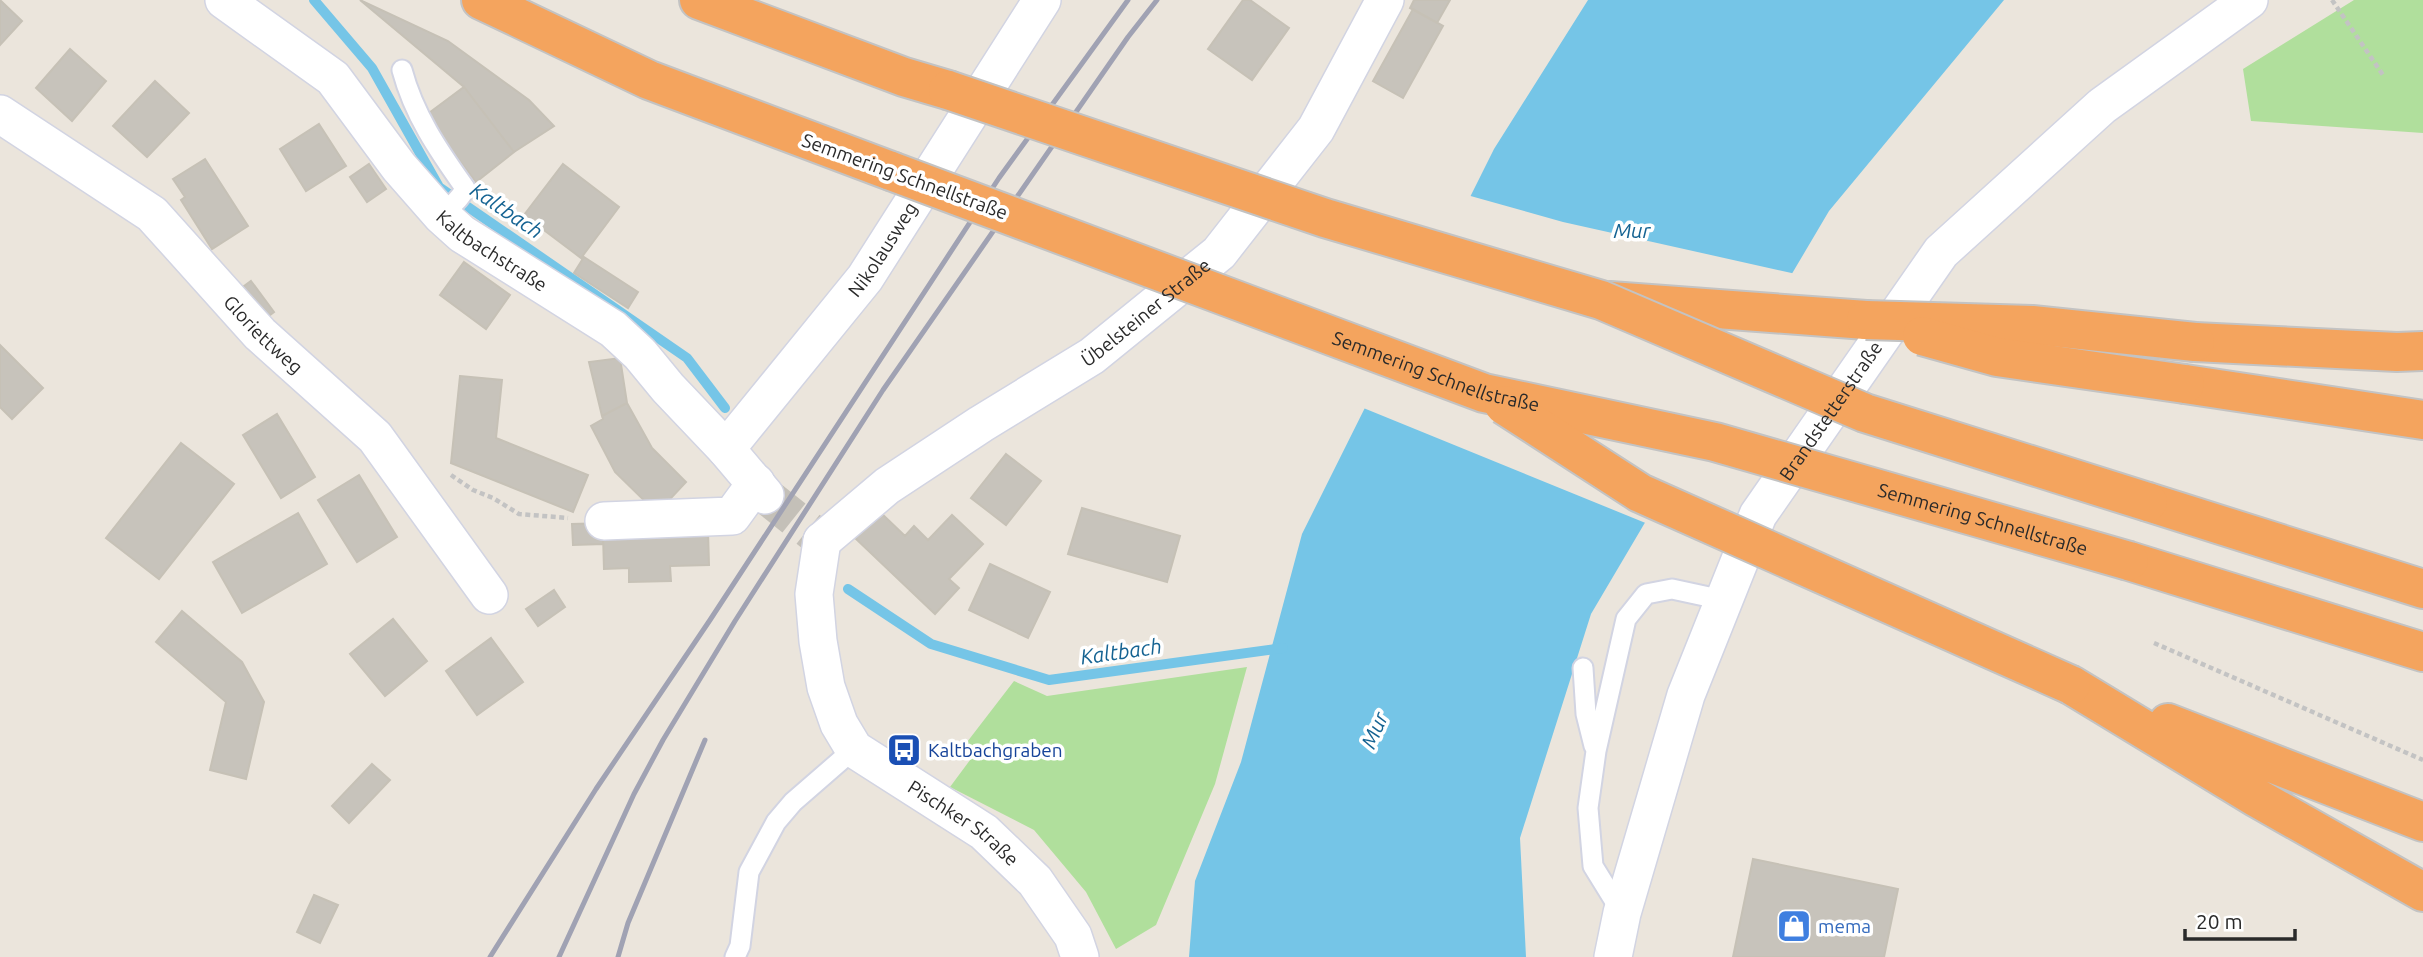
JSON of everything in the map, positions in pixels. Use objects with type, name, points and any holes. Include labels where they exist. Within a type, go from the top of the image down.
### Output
[{"type":"highway","name":"Semmering Schnellstraße","points":[[481,0],[649,80],[1484,393],[1715,442],[2129,561],[2423,652]]},
{"type":"highway","points":[[699,0],[904,77],[1325,218],[1601,300],[1865,413],[2423,589]]},
{"type":"highway","points":[[1601,300],[1866,320],[2032,325],[2195,342],[2423,351]]},
{"type":"highway","points":[[1866,320],[1997,357],[2423,420]]},
{"type":"highway","points":[[1484,393],[1640,493],[2071,685],[2423,822]]},
{"type":"highway","points":[[2071,685],[2257,798],[2423,892]]},
{"type":"street","name":"Kaltbachstraße","points":[[224,0],[333,78],[399,167],[452,205],[463,233],[613,329],[640,354],[761,489],[732,516],[604,521]]},
{"type":"street","name":"Nikolausweg","points":[[726,449],[865,278],[1042,0]]},
{"type":"street","name":"Übelsteiner Straße","points":[[818,538],[887,485],[1092,356],[1219,253],[1316,129],[1385,0]]},
{"type":"street","name":"Brandstetterstraße","points":[[1613,957],[1622,914],[1686,695],[1758,515],[1941,252],[2102,106],[2249,0]]},
{"type":"street","name":"Gloriettweg","points":[[0,114],[152,214],[260,334],[375,437],[489,595]]},
{"type":"street","name":"Pischker Straße","points":[[818,538],[814,594],[818,641],[826,687],[839,724],[854,749],[984,832],[1035,881],[1073,936],[1080,957]]},
{"type":"lane","points":[[402,70],[410,98],[427,131],[465,188],[452,205]]},
{"type":"lane","points":[[1622,914],[1593,866],[1588,808],[1596,751],[1626,619],[1646,594],[1672,589],[1723,600]]},
{"type":"lane","points":[[1583,668],[1586,714],[1596,751]]},
{"type":"lane","points":[[741,953],[749,872],[776,822],[793,802],[854,749]]},
{"type":"path","points":[[2332,0],[2383,75]]},
{"type":"path","points":[[2154,643],[2423,760]]},
{"type":"green space","points":[[2354,0],[2423,0],[2423,133],[2251,121],[2243,69]]},
{"type":"green space","points":[[1247,667],[1215,784],[1156,925],[1116,949],[1086,892],[1034,830],[950,787],[973,756],[964,746],[1014,681],[1047,696]]},
{"type":"water","name":"Mur","points":[[1588,0],[2004,0],[1829,211],[1591,614],[1520,838],[1526,957],[1189,957],[1195,881],[1241,762],[1302,534],[1494,149]]},
{"type":"pier","points":[[1467,195],[1563,222],[1796,274],[1648,524],[1361,407]]},
{"type":"building","points":[[0,0],[22,21],[0,45]]},
{"type":"building","points":[[360,0],[448,41],[529,100],[554,126],[514,152],[464,87]]},
{"type":"building","points":[[1243,0],[1250,0],[1289,28],[1252,80],[1208,49]]},
{"type":"building","points":[[1414,0],[1450,0],[1437,23],[1410,8]]},
{"type":"building","points":[[1413,9],[1443,26],[1403,98],[1373,81]]},
{"type":"building","points":[[70,49],[106,81],[72,121],[36,88]]},
{"type":"building","points":[[155,81],[189,113],[147,157],[113,126]]},
{"type":"building","points":[[464,87],[514,152],[476,182],[425,116]]},
{"type":"building","points":[[319,124],[346,166],[306,191],[280,149]]},
{"type":"building","points":[[205,159],[248,226],[212,249],[181,200],[185,197],[173,179]]},
{"type":"building","points":[[369,164],[386,189],[367,202],[350,177]]},
{"type":"building","points":[[563,164],[619,207],[581,258],[524,215]]},
{"type":"building","points":[[584,257],[638,292],[628,308],[574,273]]},
{"type":"building","points":[[464,262],[510,295],[486,329],[440,295]]},
{"type":"building","points":[[251,281],[274,312],[258,324],[236,292]]},
{"type":"building","points":[[0,345],[43,388],[12,419],[0,407]]},
{"type":"building","points":[[620,358],[627,403],[602,416],[589,362]]},
{"type":"building","points":[[460,376],[502,380],[496,438],[588,475],[573,512],[451,463]]},
{"type":"building","points":[[627,403],[652,448],[686,482],[657,513],[615,472],[591,426],[603,419],[602,416]]},
{"type":"building","points":[[277,414],[315,477],[281,498],[243,435]]},
{"type":"building","points":[[181,443],[234,484],[159,579],[106,538]]},
{"type":"building","points":[[1006,454],[1041,481],[1006,525],[971,498]]},
{"type":"building","points":[[359,475],[397,537],[357,562],[318,500]]},
{"type":"building","points":[[1082,508],[1180,536],[1167,582],[1068,554]]},
{"type":"building","points":[[880,512],[905,536],[914,526],[928,540],[952,515],[983,544],[949,579],[959,588],[935,614],[855,538]]},
{"type":"building","points":[[298,513],[327,564],[242,613],[213,562]]},
{"type":"building","points":[[607,523],[603,544],[573,545],[572,524]]},
{"type":"building","points":[[708,531],[709,565],[670,566],[671,581],[629,582],[629,568],[604,569],[603,535]]},
{"type":"building","points":[[990,564],[1050,592],[1028,638],[969,610]]},
{"type":"building","points":[[554,590],[565,607],[538,626],[526,609]]},
{"type":"building","points":[[182,611],[242,662],[264,702],[246,779],[210,770],[226,702],[156,642]]},
{"type":"building","points":[[393,619],[427,661],[385,696],[350,654]]},
{"type":"building","points":[[491,638],[523,682],[477,715],[446,671]]},
{"type":"building","points":[[372,764],[390,780],[349,823],[332,806]]},
{"type":"building","points":[[1753,859],[1898,889],[1884,957],[1733,957]]},
{"type":"building","points":[[314,895],[338,905],[320,943],[297,932]]},
{"type":"waterway","name":"Kaltbach","points":[[314,0],[372,68],[439,187],[687,358],[725,408]]},
{"type":"waterway","name":"Kaltbach","points":[[848,589],[931,644],[1049,680],[1283,648]]},
{"type":"tunnel","points":[[765,495],[814,534]]},
{"type":"railway","points":[[490,957],[596,789],[710,620],[999,178],[1128,0]]},
{"type":"railway","points":[[559,957],[634,794],[663,740],[735,621],[883,390],[1128,37],[1157,0]]},
{"type":"railway","points":[[618,957],[628,923],[705,740]]},
{"type":"place","name":"Kaltbachgraben","points":[[904,750]]},
{"type":"place","name":"mema","points":[[1794,926]]}]
